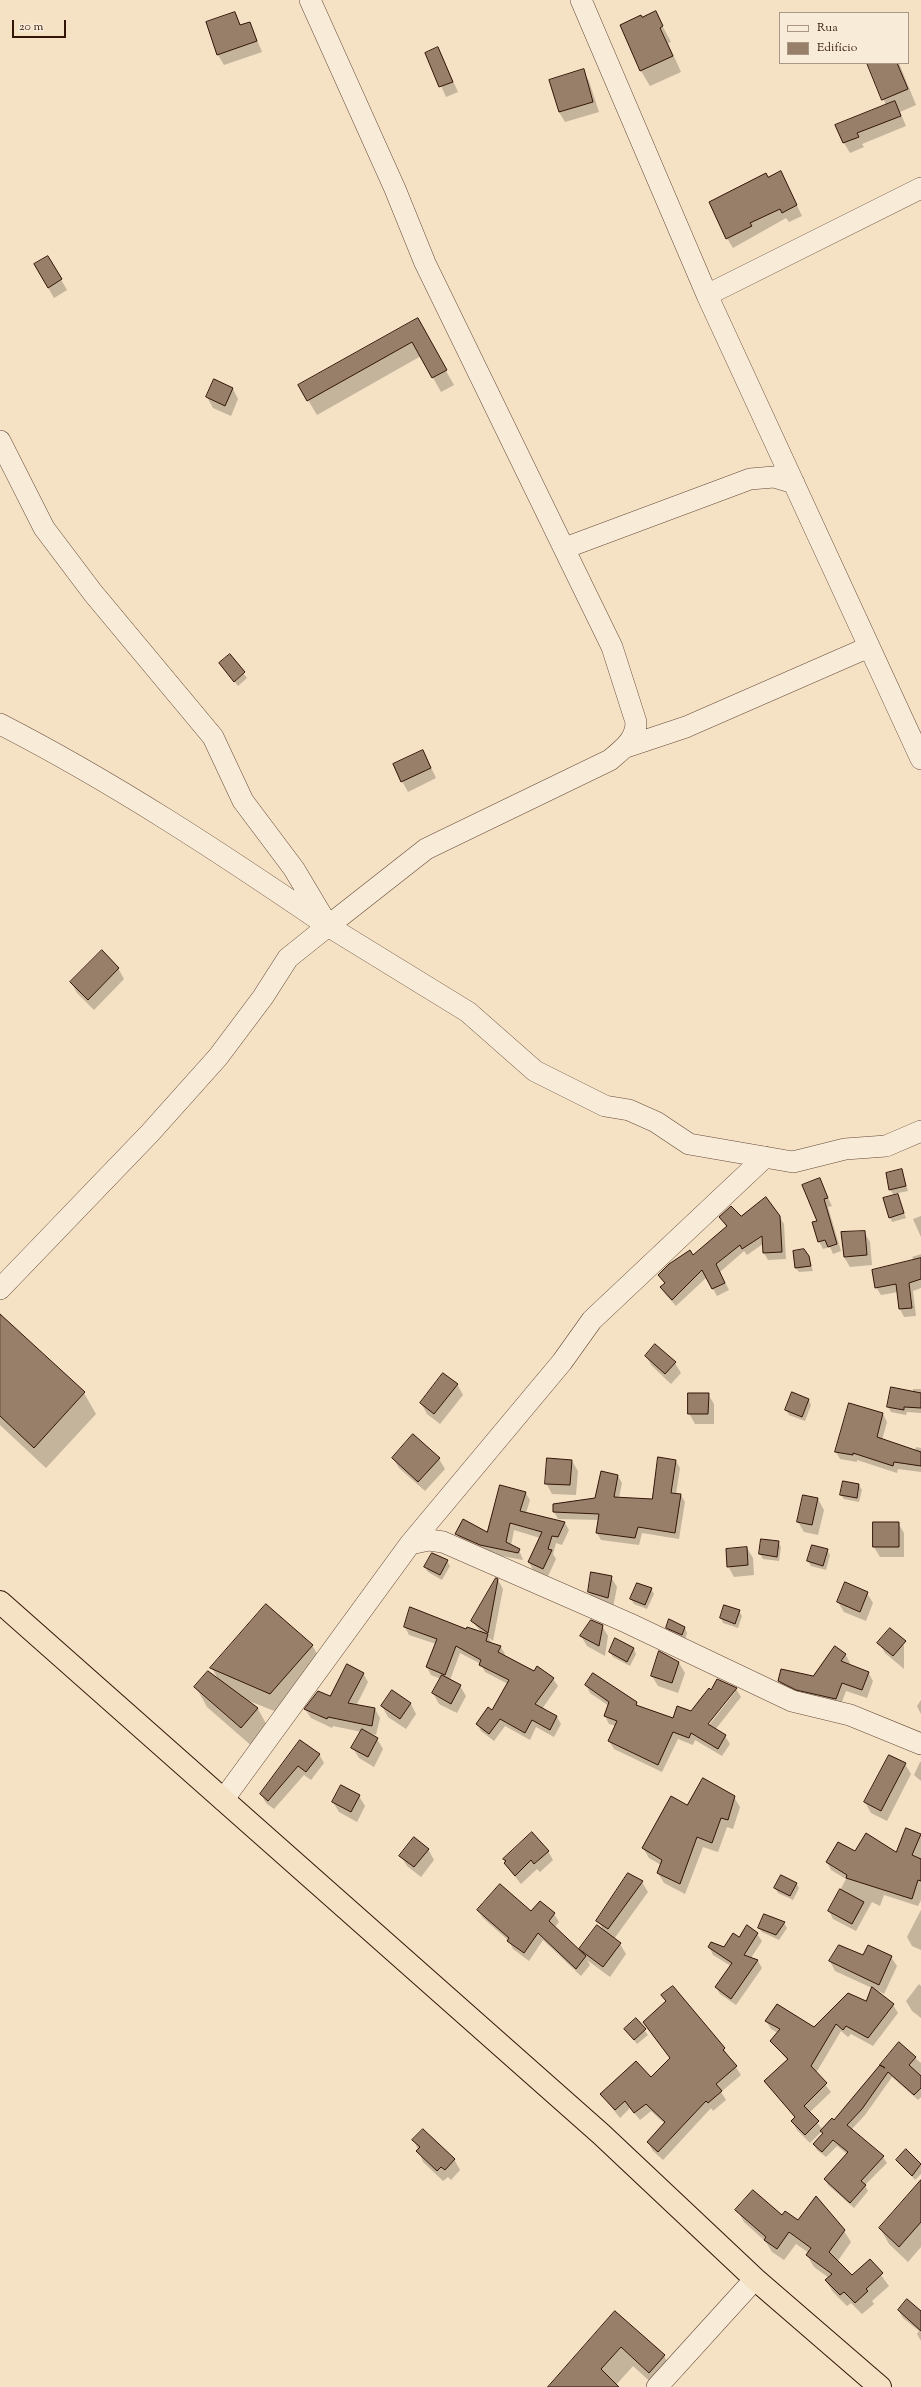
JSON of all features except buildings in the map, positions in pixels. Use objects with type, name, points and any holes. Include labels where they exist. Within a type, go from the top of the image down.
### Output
[{"type":"highway","points":[[0,1602],[601,2134],[755,2279],[880,2387]]},
{"type":"street","points":[[0,1288],[150,1133],[218,1056],[263,997],[288,958],[426,850],[610,760],[626,747],[636,733],[636,722],[612,647],[425,263],[395,189],[310,0]]},
{"type":"street","points":[[581,0],[707,295],[921,760]]},
{"type":"street","points":[[707,295],[921,188]]},
{"type":"street","points":[[750,479],[762,469],[773,438]]},
{"type":"street","points":[[2,454],[44,528],[93,593],[213,737],[243,801],[294,870],[328,926]]},
{"type":"street","points":[[565,548],[750,479],[774,477],[794,483]]},
{"type":"street","points":[[626,747],[686,727],[869,647]]},
{"type":"street","points":[[0,724],[63,756],[193,834],[328,926],[468,1012],[535,1071],[605,1106],[629,1110],[656,1122],[688,1144],[793,1162],[845,1149],[886,1146],[921,1131]]},
{"type":"street","points":[[223,1800],[410,1544],[562,1362],[592,1320],[765,1157]]},
{"type":"street","points":[[410,1544],[429,1540],[443,1542],[628,1623],[792,1702],[850,1715],[921,1744]]},
{"type":"street","points":[[657,2387],[755,2279]]}]
